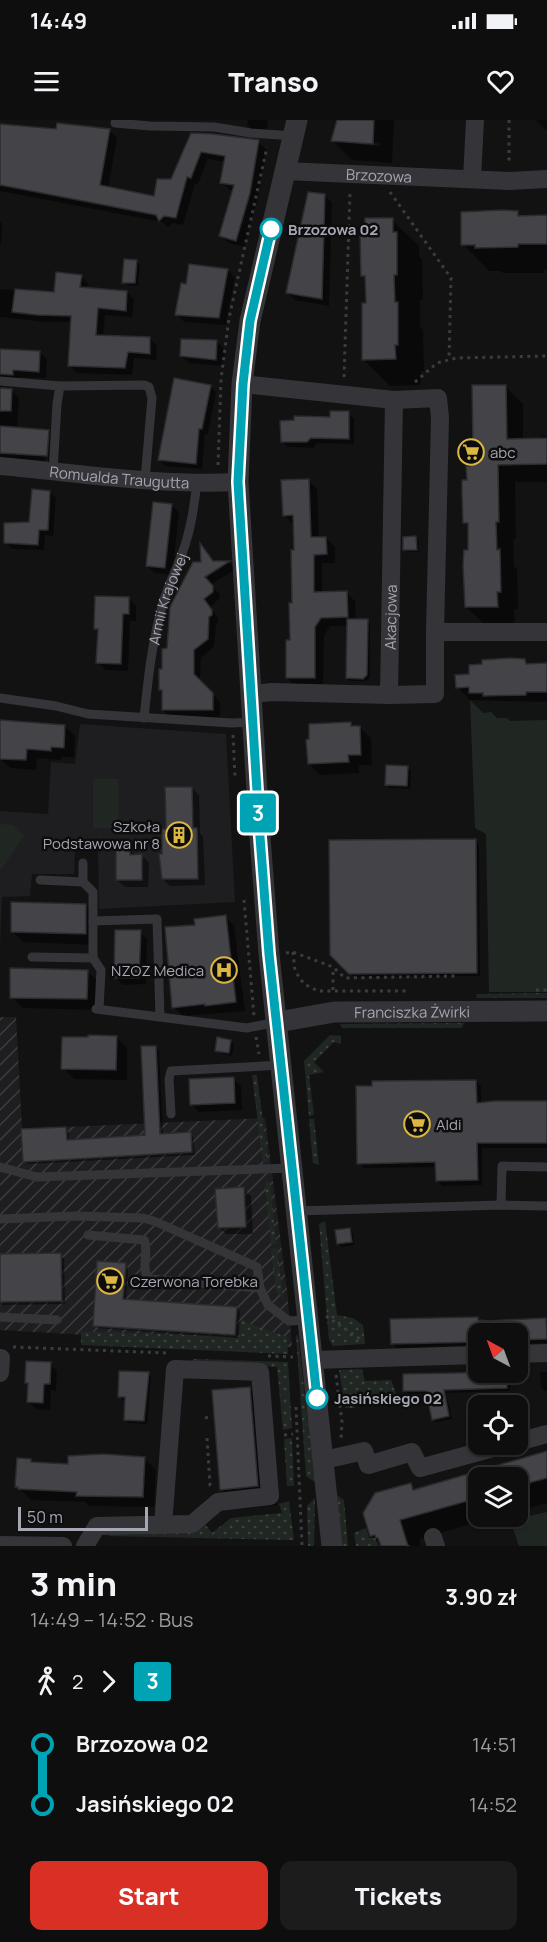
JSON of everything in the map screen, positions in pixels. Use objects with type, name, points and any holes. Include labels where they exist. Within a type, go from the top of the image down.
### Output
[{"type":"street","points":[[472,178],[474,120]]},
{"type":"street","points":[[296,128],[250,321],[243,384],[238,482],[260,847],[269,954],[297,1210],[315,1317],[303,1358],[324,1460],[332,1546]]},
{"type":"street","name":"Brzozowa","points":[[285,171],[509,181],[547,178]]},
{"type":"street","points":[[243,384],[394,399],[438,398],[440,418],[435,694],[272,692],[251,694]]},
{"type":"street","name":"Akacjowa","points":[[389,695],[394,399]]},
{"type":"street","name":"Romualda Traugutta","points":[[0,466],[145,480],[197,483],[238,482]]},
{"type":"street","points":[[435,632],[547,632]]},
{"type":"street","name":"Franciszka Żwirki","points":[[278,1022],[334,1012],[547,1011]]},
{"type":"street","points":[[0,1373],[3,1352]]},
{"type":"street","points":[[528,1354],[547,1353]]},
{"type":"street","points":[[303,1358],[468,1355]]},
{"type":"street","points":[[85,1546],[97,1526],[163,1525],[192,1524],[218,1502],[270,1496],[260,1372],[175,1369],[163,1525]]},
{"type":"street","points":[[528,1439],[547,1434]]},
{"type":"street","points":[[324,1460],[364,1451],[368,1465],[412,1452],[420,1468],[468,1455]]},
{"type":"street","points":[[0,1545],[63,1546]]},
{"type":"lane","points":[[115,123],[214,127],[251,133],[296,128]]},
{"type":"lane","points":[[0,381],[60,386],[144,385],[149,387],[152,398],[145,480]]},
{"type":"lane","points":[[53,471],[60,386]]},
{"type":"lane","name":"Armii Krajowej","points":[[144,718],[149,666],[158,624],[193,516],[197,483]]},
{"type":"lane","points":[[0,698],[56,706],[88,714],[232,723],[253,722]]},
{"type":"lane","points":[[82,863],[83,882],[93,892],[93,958],[100,970],[97,1009],[247,1028],[278,1022]]},
{"type":"lane","points":[[40,880],[83,882]]},
{"type":"lane","points":[[93,921],[157,919],[160,1017]]},
{"type":"lane","points":[[32,957],[93,958]]},
{"type":"lane","points":[[171,1114],[169,1079],[171,1071],[282,1065]]},
{"type":"lane","points":[[501,1204],[502,1166],[547,1167]]},
{"type":"lane","points":[[0,1167],[37,1177],[292,1168]]},
{"type":"lane","points":[[297,1210],[501,1204],[547,1206]]},
{"type":"lane","points":[[0,1219],[76,1216],[143,1218],[154,1221],[257,1267],[260,1288],[268,1305],[290,1321],[315,1317]]},
{"type":"lane","points":[[88,1235],[144,1240],[147,1246],[145,1272],[150,1279],[260,1288]]},
{"type":"lane","points":[[0,1317],[57,1320]]},
{"type":"path","points":[[509,120],[509,181]]},
{"type":"path","points":[[344,378],[350,175]]},
{"type":"path","points":[[388,189],[451,278],[449,360]]},
{"type":"path","points":[[412,384],[437,363],[456,358],[547,356]]},
{"type":"path","points":[[371,990],[318,991],[304,984],[295,971],[293,952],[333,967],[345,978],[457,976]]},
{"type":"path","points":[[333,967],[333,990]]},
{"type":"path","points":[[315,1317],[360,1339],[364,1348]]},
{"type":"path","points":[[3,1352],[173,1353]]},
{"type":"path","points":[[260,1356],[303,1358]]},
{"type":"path","points":[[284,1435],[293,1434]]},
{"type":"path","points":[[207,1438],[211,1467],[210,1485],[215,1489]]},
{"type":"shaded area","points":[[470,700],[547,702],[547,992],[489,992],[486,834],[475,828]]},
{"type":"shaded area","points":[[80,724],[226,734],[235,902],[99,909],[98,848],[75,849],[74,874],[32,874],[30,896],[2,897],[0,946],[0,811],[48,814],[51,762],[75,764]]},
{"type":"shaded area","points":[[93,779],[118,779],[119,828],[93,828]]},
{"type":"shaded area","points":[[0,824],[13,825],[24,836],[0,869]]},
{"type":"shaded area","points":[[547,993],[547,998],[476,998],[477,994]]},
{"type":"shaded area","points":[[0,1017],[16,1017],[22,1129],[265,1118],[292,1347],[0,1330]]},
{"type":"shaded area","points":[[464,1023],[462,1028],[342,1028],[340,1024]]},
{"type":"shaded area","points":[[330,1035],[341,1036],[341,1044],[334,1042],[314,1062],[324,1072],[309,1075],[314,1115],[309,1116],[304,1061]]},
{"type":"shaded area","points":[[252,1075],[257,1075],[268,1162],[263,1163]]},
{"type":"shaded area","points":[[309,1119],[314,1119],[319,1165],[313,1163]]},
{"type":"shaded area","points":[[270,1182],[276,1244],[271,1244],[265,1183]]},
{"type":"shaded area","points":[[325,1221],[337,1315],[353,1318],[363,1325],[365,1344],[333,1346],[329,1340],[319,1224]]},
{"type":"shaded area","points":[[277,1248],[283,1298],[276,1291],[271,1249]]},
{"type":"shaded area","points":[[242,1318],[248,1323],[287,1337],[288,1354],[81,1345],[81,1331],[239,1337]]},
{"type":"shaded area","points":[[296,1335],[298,1336],[315,1482],[306,1476]]},
{"type":"shaded area","points":[[194,1359],[288,1362],[292,1428],[283,1430],[277,1367],[189,1363]]},
{"type":"shaded area","points":[[362,1369],[365,1381],[391,1380],[398,1399],[355,1402],[355,1408],[345,1408],[339,1370]]},
{"type":"shaded area","points":[[292,1438],[294,1486],[287,1486],[284,1439]]},
{"type":"shaded area","points":[[337,1495],[344,1500],[348,1546],[342,1546]]},
{"type":"shaded area","points":[[315,1498],[314,1546],[308,1546],[307,1506]]},
{"type":"shaded area","points":[[289,1501],[294,1540],[108,1536],[114,1533],[204,1523],[212,1533],[231,1518],[282,1513],[279,1504]]},
{"type":"shaded area","points":[[547,1512],[547,1546],[519,1546],[512,1527],[528,1527],[528,1516]]},
{"type":"shaded area","points":[[366,1528],[369,1538],[375,1538],[379,1546],[356,1546],[354,1533]]},
{"type":"building","points":[[337,120],[374,120],[373,144],[331,141]]},
{"type":"building","points":[[57,123],[110,129],[100,185],[154,196],[157,179],[171,179],[191,133],[259,140],[250,193],[236,241],[219,236],[234,185],[220,183],[225,156],[201,152],[191,178],[187,177],[176,218],[164,216],[159,221],[156,215],[0,185],[0,124],[56,129]]},
{"type":"building","points":[[308,192],[325,194],[322,299],[286,293]]},
{"type":"building","points":[[518,211],[518,216],[547,215],[547,244],[475,248],[475,245],[461,245],[461,212]]},
{"type":"building","points":[[365,218],[393,218],[393,232],[397,232],[397,275],[394,275],[395,302],[398,302],[396,359],[362,360],[362,303],[366,303],[365,276],[361,276],[360,233],[365,232]]},
{"type":"building","points":[[124,259],[137,260],[135,283],[122,283]]},
{"type":"building","points":[[189,264],[228,269],[219,318],[175,315],[181,283],[186,284]]},
{"type":"building","points":[[56,272],[82,275],[80,287],[127,291],[126,311],[98,308],[96,335],[150,337],[150,354],[128,352],[125,368],[68,366],[71,316],[12,312],[15,289],[54,292]]},
{"type":"building","points":[[181,339],[217,340],[216,360],[180,356]]},
{"type":"building","points":[[0,349],[40,351],[39,372],[13,370],[13,375],[0,374]]},
{"type":"building","points":[[174,378],[211,385],[202,429],[199,429],[196,464],[158,460]]},
{"type":"building","points":[[472,385],[506,385],[507,439],[547,438],[547,464],[498,465],[499,522],[496,522],[497,550],[500,549],[501,592],[497,592],[498,607],[465,607],[463,565],[464,550],[468,550],[468,523],[463,523],[462,480],[467,480],[466,466],[470,466],[469,448],[473,448]]},
{"type":"building","points":[[0,388],[12,389],[11,411],[0,411]]},
{"type":"building","points":[[330,411],[349,411],[349,439],[311,438],[307,442],[281,442],[280,421],[294,420],[294,416],[330,417]]},
{"type":"building","points":[[0,426],[49,430],[47,456],[0,453]]},
{"type":"building","points":[[309,479],[311,537],[326,537],[327,554],[314,555],[314,592],[347,591],[348,617],[321,618],[315,627],[315,678],[286,678],[286,640],[290,640],[289,603],[292,603],[291,550],[294,550],[293,515],[283,516],[281,480]]},
{"type":"building","points":[[32,489],[50,491],[48,530],[39,530],[38,545],[4,543],[4,523],[29,522]]},
{"type":"building","points":[[153,502],[172,504],[165,568],[146,566]]},
{"type":"building","points":[[416,536],[417,550],[403,550],[403,537]]},
{"type":"building","points":[[200,543],[213,561],[230,561],[205,577],[213,586],[213,592],[204,599],[212,610],[212,615],[209,617],[208,639],[194,650],[194,674],[213,693],[213,710],[162,710],[159,669],[162,669],[162,649],[167,648],[170,607],[193,562],[201,562]]},
{"type":"building","points":[[95,596],[129,597],[129,614],[123,614],[121,664],[96,663],[98,629],[94,629]]},
{"type":"building","points":[[347,619],[368,619],[367,675],[363,679],[346,678]]},
{"type":"building","points":[[525,659],[526,664],[547,663],[547,692],[483,696],[483,693],[469,693],[469,687],[456,688],[455,675],[469,674],[469,665],[482,664],[482,660]]},
{"type":"building","points":[[0,720],[65,725],[64,748],[51,747],[51,751],[27,749],[26,760],[0,759]]},
{"type":"building","points":[[351,722],[351,726],[360,726],[361,755],[348,755],[349,762],[308,764],[306,740],[309,739],[309,724]]},
{"type":"building","points":[[386,765],[408,766],[407,786],[385,785]]},
{"type":"building","name":"Szkoła Podstawowa nr 8","points":[[165,787],[192,787],[193,828],[197,828],[198,879],[162,879],[159,854],[162,854],[162,829],[166,829]]},
{"type":"building","points":[[476,839],[477,973],[349,974],[330,955],[329,840]]},
{"type":"building","points":[[130,847],[130,855],[142,854],[142,880],[116,880],[116,848]]},
{"type":"building","points":[[11,902],[86,904],[86,934],[11,932]]},
{"type":"building","points":[[226,915],[236,1002],[172,1008],[165,927],[195,925],[194,919]]},
{"type":"building","points":[[115,930],[141,930],[139,978],[114,978]]},
{"type":"building","points":[[10,968],[88,970],[87,999],[10,998]]},
{"type":"building","points":[[88,1035],[117,1036],[116,1070],[61,1069],[62,1037],[88,1037]]},
{"type":"building","points":[[217,1037],[231,1040],[229,1053],[215,1051]]},
{"type":"building","points":[[141,1046],[156,1046],[160,1134],[191,1132],[192,1152],[23,1162],[21,1129],[66,1127],[67,1140],[145,1135]]},
{"type":"building","points":[[234,1077],[235,1103],[190,1105],[189,1079]]},
{"type":"building","name":"Aldi","points":[[476,1080],[477,1103],[547,1101],[547,1143],[477,1143],[478,1180],[436,1181],[435,1162],[357,1164],[356,1086],[372,1086],[372,1081]]},
{"type":"building","points":[[244,1187],[246,1227],[218,1228],[215,1189]]},
{"type":"building","points":[[350,1228],[352,1242],[337,1244],[335,1230]]},
{"type":"building","points":[[61,1253],[62,1301],[0,1302],[0,1254]]},
{"type":"building","name":"Czerwona Torebka","points":[[97,1261],[126,1263],[123,1299],[237,1307],[235,1335],[93,1326]]},
{"type":"building","points":[[478,1317],[478,1320],[488,1321],[546,1318],[547,1339],[528,1340],[528,1323],[468,1323],[468,1342],[391,1344],[390,1319]]},
{"type":"building","points":[[26,1361],[51,1362],[50,1384],[44,1384],[43,1403],[27,1402]]},
{"type":"building","points":[[119,1371],[149,1372],[144,1421],[124,1420],[125,1397],[118,1397]]},
{"type":"building","points":[[468,1373],[468,1383],[507,1383],[507,1388],[444,1390],[449,1416],[432,1420],[426,1391],[403,1391],[403,1374]]},
{"type":"building","points":[[250,1387],[258,1486],[220,1490],[212,1390]]},
{"type":"building","points":[[547,1451],[547,1478],[528,1483],[528,1467],[492,1467]]},
{"type":"building","points":[[103,1454],[145,1457],[143,1497],[76,1496],[77,1492],[15,1487],[17,1458],[31,1459],[31,1462],[68,1464],[68,1456]]},
{"type":"building","points":[[468,1474],[468,1501],[400,1520],[408,1546],[381,1546],[375,1535],[370,1536],[363,1513],[375,1493],[411,1483],[413,1490]]},
{"type":"bus line","name":"3","points":[[271,229],[250,321],[243,384],[238,482],[269,954],[317,1398]]},
{"type":"place","name":"Brzozowa 02","points":[[271,229]]},
{"type":"place","name":"abc","points":[[471,452]]},
{"type":"place","name":"Szkoła Podstawowa nr 8","points":[[179,835]]},
{"type":"place","name":"NZOZ Medica","points":[[224,970]]},
{"type":"place","name":"Aldi","points":[[417,1124]]},
{"type":"place","name":"Czerwona Torebka","points":[[110,1281]]},
{"type":"place","name":"Jasińskiego 02","points":[[317,1398]]}]
